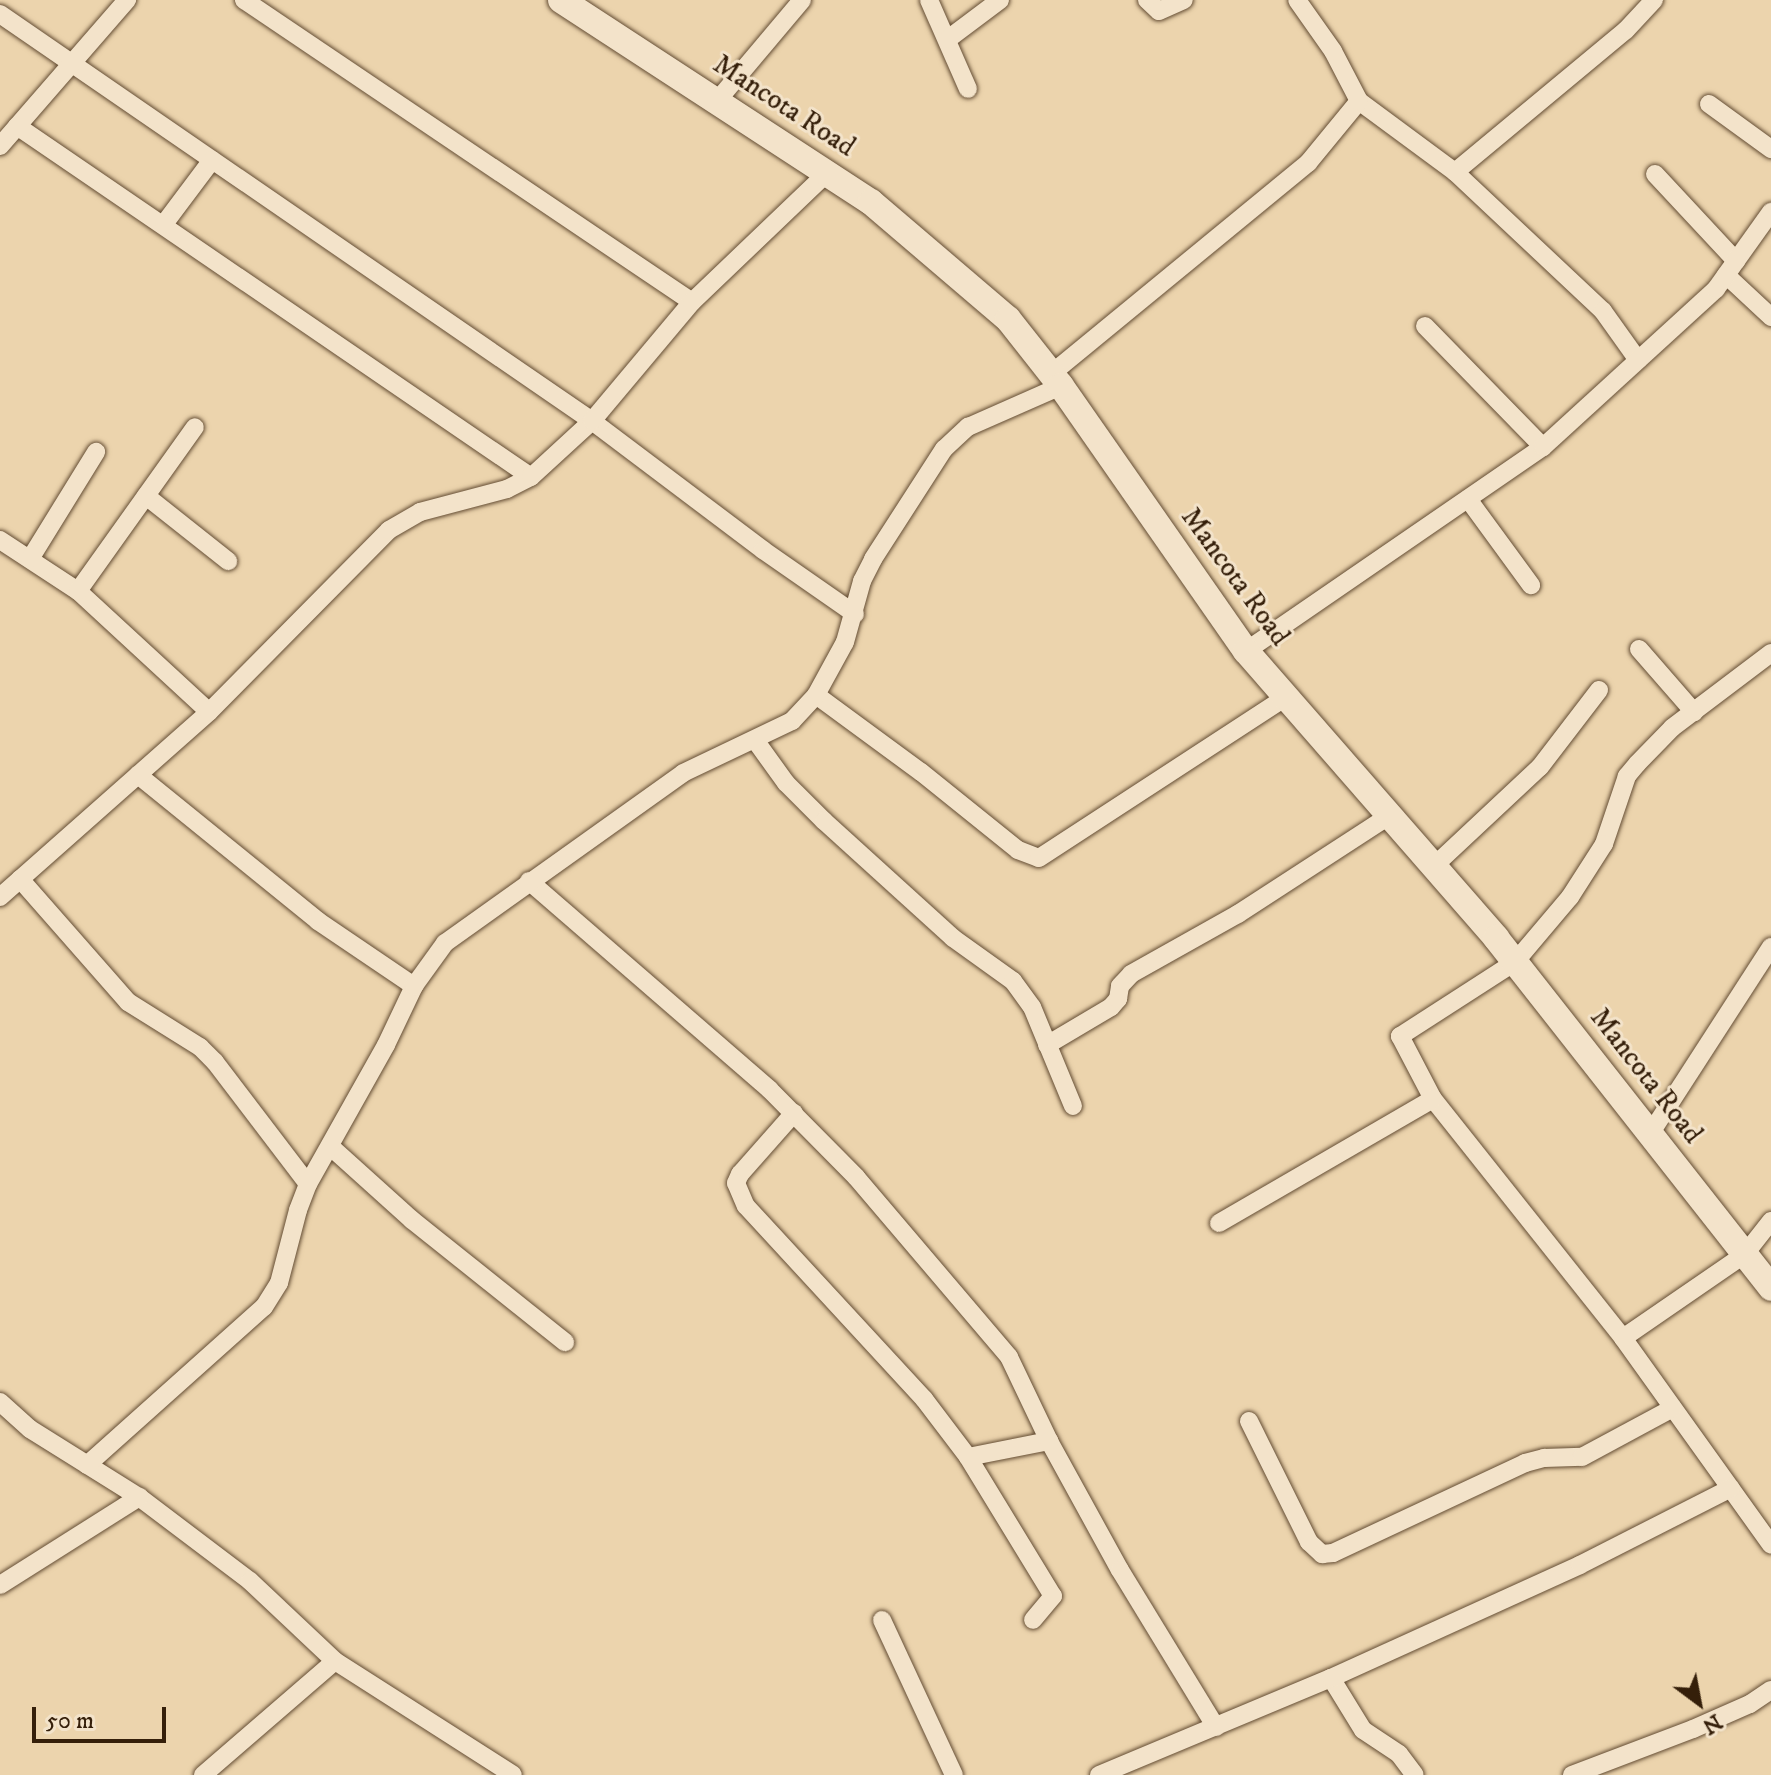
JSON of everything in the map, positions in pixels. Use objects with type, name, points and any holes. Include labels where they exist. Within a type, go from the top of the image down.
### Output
[{"type":"main road","name":"Mancota Road","points":[[561,0],[871,202],[1008,319],[1056,380],[1246,651],[1515,962],[1771,1288]]},
{"type":"street","points":[[0,146],[127,0]]},
{"type":"street","points":[[244,0],[692,302]]},
{"type":"street","points":[[717,101],[802,0]]},
{"type":"street","points":[[929,0],[968,89]]},
{"type":"street","points":[[948,39],[1000,0]]},
{"type":"street","points":[[1147,0],[1159,11],[1184,0]]},
{"type":"street","points":[[1297,0],[1333,51],[1359,101],[1455,172],[1603,311],[1638,360]]},
{"type":"street","points":[[1455,172],[1626,30],[1654,0]]},
{"type":"street","points":[[0,14],[592,421],[763,550],[855,614]]},
{"type":"street","points":[[87,1465],[264,1307],[279,1283],[308,1184],[331,1147],[414,986],[445,943],[683,773],[792,721],[816,695],[845,642],[862,581],[873,559],[944,449],[968,427],[1056,380],[1308,163],[1359,101]]},
{"type":"street","points":[[1709,104],[1771,149]]},
{"type":"street","points":[[17,126],[531,477]]},
{"type":"street","points":[[164,224],[212,160]]},
{"type":"street","points":[[0,897],[209,712],[389,530],[420,512],[507,489],[531,477],[592,421],[692,302],[827,173]]},
{"type":"street","points":[[1655,174],[1771,317]]},
{"type":"street","points":[[1246,651],[1543,447],[1716,289],[1771,212]]},
{"type":"street","points":[[1425,326],[1543,447]]},
{"type":"street","points":[[78,591],[195,427]]},
{"type":"street","points":[[30,559],[96,452]]},
{"type":"street","points":[[146,496],[228,561]]},
{"type":"street","points":[[1468,499],[1531,585]]},
{"type":"street","points":[[0,540],[78,591],[209,712]]},
{"type":"street","points":[[1639,649],[1694,712]]},
{"type":"street","points":[[1771,653],[1694,712],[1627,776],[1604,844],[1570,897],[1515,962],[1400,1036],[1433,1099],[1623,1338],[1771,1545]]},
{"type":"street","points":[[1433,867],[1540,767],[1599,690]]},
{"type":"street","points":[[816,695],[921,772],[1018,850],[1039,858],[1284,698]]},
{"type":"street","points":[[755,740],[786,783],[824,821],[953,938],[1013,981],[1032,1007],[1073,1106]]},
{"type":"street","points":[[138,775],[318,921],[414,986]]},
{"type":"street","points":[[1047,1045],[1111,1007],[1118,999],[1120,986],[1131,974],[1238,914],[1389,816]]},
{"type":"street","points":[[20,879],[128,1002],[200,1047],[215,1062],[308,1184]]},
{"type":"street","points":[[529,881],[794,1113],[856,1177],[987,1328],[1009,1357],[1049,1441],[1120,1570],[1216,1727]]},
{"type":"street","points":[[1650,1134],[1771,947]]},
{"type":"street","points":[[1219,1223],[1433,1099]]},
{"type":"street","points":[[794,1113],[740,1174],[736,1183],[738,1194],[924,1399],[968,1457],[1053,1596],[1033,1620]]},
{"type":"street","points":[[331,1147],[412,1220],[565,1342]]},
{"type":"street","points":[[1623,1338],[1745,1254],[1771,1221]]},
{"type":"street","points":[[0,1402],[30,1429],[139,1497],[250,1581],[335,1661],[513,1775]]},
{"type":"street","points":[[1249,1421],[1309,1542],[1322,1554],[1333,1553],[1525,1463],[1544,1458],[1582,1457],[1673,1408]]},
{"type":"street","points":[[968,1457],[1049,1441]]},
{"type":"street","points":[[1099,1775],[1331,1678],[1580,1565],[1731,1488]]},
{"type":"street","points":[[0,1585],[139,1497]]},
{"type":"street","points":[[882,1620],[954,1775]]},
{"type":"street","points":[[203,1775],[335,1661]]},
{"type":"street","points":[[1331,1678],[1363,1730],[1399,1754],[1415,1775]]},
{"type":"street","points":[[1572,1775],[1693,1729],[1750,1704],[1771,1690]]}]
